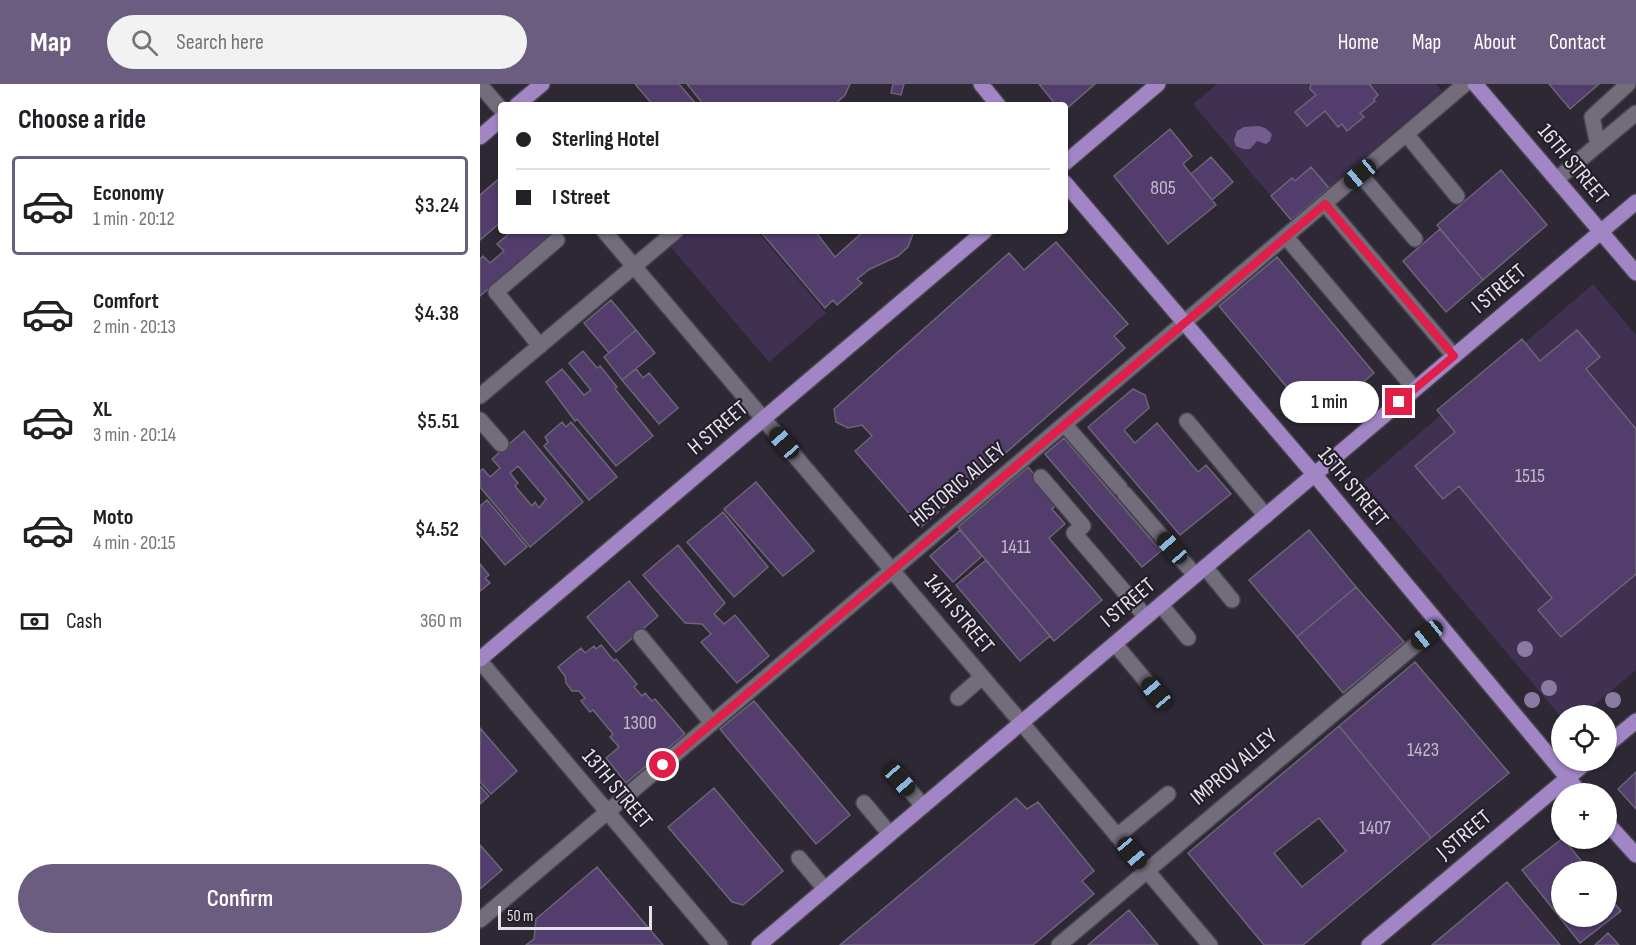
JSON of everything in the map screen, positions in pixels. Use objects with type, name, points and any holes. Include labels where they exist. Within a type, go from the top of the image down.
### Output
[{"type":"main road","points":[[521,102],[542,84]]},
{"type":"main road","points":[[981,84],[996,102]]},
{"type":"main road","points":[[1068,160],[1158,84]]},
{"type":"main road","name":"16TH STREET","points":[[1475,84],[1636,273]]},
{"type":"main road","points":[[480,137],[498,122]]},
{"type":"main road","name":"15TH STREET","points":[[1068,187],[1314,474],[1572,783]]},
{"type":"main road","name":"I STREET","points":[[759,945],[1636,202]]},
{"type":"main road","name":"H STREET","points":[[480,660],[981,234]]},
{"type":"main road","points":[[1617,737],[1636,721]]},
{"type":"main road","name":"J STREET","points":[[1369,945],[1576,771]]},
{"type":"main road","points":[[1617,834],[1636,855]]},
{"type":"street","name":"HISTORIC ALLEY","points":[[480,920],[607,812],[700,740],[712,723],[767,683],[893,569],[1465,84]]},
{"type":"street","points":[[1598,145],[1592,117],[1628,84]]},
{"type":"street","points":[[480,85],[498,106]]},
{"type":"street","points":[[1557,179],[1636,113]]},
{"type":"street","points":[[1407,135],[1457,196]]},
{"type":"street","points":[[1360,174],[1415,239]]},
{"type":"street","points":[[1325,204],[1454,356]]},
{"type":"street","name":"14TH STREET","points":[[606,234],[893,569],[1209,945]]},
{"type":"street","points":[[480,396],[672,234]]},
{"type":"street","points":[[1286,237],[1415,389]]},
{"type":"street","points":[[540,346],[496,292],[557,240]]},
{"type":"street","points":[[480,420],[501,444]]},
{"type":"street","points":[[1187,421],[1266,516]]},
{"type":"street","points":[[1065,424],[1123,491],[1200,571],[1232,600]]},
{"type":"street","points":[[1041,477],[1083,526],[1074,533],[1146,617]]},
{"type":"street","points":[[1161,604],[1188,638]]},
{"type":"street","name":"IMPROV ALLEY","points":[[1059,945],[1439,625]]},
{"type":"street","points":[[641,637],[712,723]]},
{"type":"street","points":[[1115,644],[1156,693]]},
{"type":"street","name":"13TH STREET","points":[[480,660],[720,945]]},
{"type":"street","points":[[958,698],[982,677]]},
{"type":"street","points":[[897,775],[924,806]]},
{"type":"street","points":[[1117,836],[1168,794]]},
{"type":"street","points":[[864,803],[890,834]]},
{"type":"street","points":[[799,858],[825,889]]},
{"type":"shaded area","points":[[1217,84],[1436,84],[1442,91],[1291,220],[1193,104]]},
{"type":"shaded area","points":[[1259,126],[1272,134],[1270,141],[1266,144],[1257,141],[1250,149],[1236,146],[1234,140],[1237,131],[1244,127]]},
{"type":"shaded area","points":[[686,234],[760,234],[826,313],[769,362],[671,247]]},
{"type":"shaded area","points":[[1593,284],[1636,335],[1636,670],[1594,705],[1551,705],[1363,482]]},
{"type":"building","points":[[635,84],[679,84],[694,102],[650,102]]},
{"type":"building","points":[[687,84],[850,84],[845,95],[837,102],[702,102]]},
{"type":"building","points":[[893,84],[904,84],[901,95],[891,93]]},
{"type":"building","points":[[1039,84],[1095,84],[1068,107],[1068,102],[1054,102]]},
{"type":"building","points":[[1311,84],[1371,84],[1378,95],[1375,101],[1360,113],[1364,117],[1347,131],[1342,124],[1338,127],[1325,111],[1307,126],[1295,112],[1316,95],[1310,89]]},
{"type":"building","points":[[1549,84],[1599,84],[1570,109]]},
{"type":"building","points":[[1170,129],[1192,156],[1183,164],[1216,205],[1168,244],[1114,176]]},
{"type":"building","points":[[1211,157],[1233,182],[1212,200],[1191,174]]},
{"type":"building","points":[[1311,167],[1329,188],[1291,220],[1271,196],[1292,178],[1295,181]]},
{"type":"building","points":[[1501,170],[1547,225],[1483,280],[1437,225]]},
{"type":"building","points":[[498,180],[498,225],[480,240],[480,195]]},
{"type":"building","points":[[1440,229],[1483,280],[1446,312],[1403,261]]},
{"type":"building","points":[[509,234],[552,234],[480,296],[480,259],[483,256],[490,263],[504,251],[497,244]]},
{"type":"building","points":[[763,234],[817,234],[835,257],[861,234],[913,234],[908,247],[898,256],[870,269],[857,279],[862,283],[837,305],[833,300],[825,308]]},
{"type":"building","points":[[1056,242],[1128,324],[1114,336],[1125,348],[921,527],[855,451],[872,436],[862,425],[848,428],[836,422],[834,409],[1009,253],[1024,270]]},
{"type":"building","points":[[1277,257],[1374,373],[1316,422],[1219,306]]},
{"type":"building","points":[[611,300],[636,330],[609,353],[584,323]]},
{"type":"building","points":[[636,330],[655,353],[622,380],[604,357]]},
{"type":"building","points":[[1577,330],[1600,357],[1586,369],[1636,429],[1636,574],[1561,637],[1538,610],[1552,598],[1459,486],[1443,499],[1415,466],[1455,432],[1437,410],[1522,339],[1540,361]]},
{"type":"building","points":[[583,351],[597,368],[600,366],[617,387],[615,389],[653,436],[616,466],[577,419],[575,421],[546,382],[562,369],[584,395],[591,390],[569,363]]},
{"type":"building","points":[[636,369],[643,378],[649,373],[678,408],[659,424],[622,380]]},
{"type":"building","points":[[1133,389],[1145,395],[1149,408],[1124,430],[1135,443],[1157,423],[1198,472],[1206,465],[1231,494],[1180,535],[1088,427]]},
{"type":"building","points":[[562,422],[566,427],[571,422],[617,477],[589,500],[544,446],[548,442],[545,437]]},
{"type":"building","points":[[524,431],[583,502],[530,547],[480,487],[480,471],[483,469],[490,477],[500,468],[492,459]],"holes":[[[518,466],[546,499],[539,508],[535,502],[532,506],[515,486],[518,483],[510,473]]]},
{"type":"building","points":[[1064,438],[1161,551],[1142,567],[1045,454]]},
{"type":"building","points":[[1028,467],[1058,503],[1052,509],[1065,524],[1049,538],[1102,600],[1054,641],[958,527]]},
{"type":"building","points":[[756,482],[814,551],[783,576],[724,509]]},
{"type":"building","points":[[487,500],[527,547],[505,565],[480,535],[480,506]]},
{"type":"building","points":[[723,512],[768,567],[734,597],[687,542]]},
{"type":"building","points":[[960,530],[982,556],[953,582],[930,556]]},
{"type":"building","points":[[1309,530],[1356,587],[1297,637],[1249,580]]},
{"type":"building","points":[[678,545],[725,603],[714,614],[724,624],[735,615],[769,656],[737,683],[701,642],[711,634],[702,624],[685,623],[643,575]]},
{"type":"building","points":[[986,560],[1050,636],[1020,661],[956,585]]},
{"type":"building","points":[[480,564],[489,575],[485,578],[490,583],[480,591]]},
{"type":"building","points":[[629,581],[658,616],[616,652],[587,617]]},
{"type":"building","points":[[1356,587],[1404,642],[1343,693],[1297,637]]},
{"type":"building","points":[[601,645],[637,684],[634,687],[642,696],[645,693],[652,701],[655,699],[685,734],[626,783],[606,758],[619,747],[610,737],[613,734],[593,710],[590,712],[581,701],[585,698],[579,691],[572,691],[558,667],[581,648],[585,653],[594,646],[596,649]]},
{"type":"building","points":[[1415,662],[1509,773],[1431,838],[1339,726]]},
{"type":"building","points":[[754,701],[850,815],[816,844],[720,729]]},
{"type":"building","points":[[1339,726],[1431,838],[1303,945],[1264,945],[1188,853]],"holes":[[[1319,818],[1346,851],[1302,887],[1274,853]]]},
{"type":"building","points":[[480,728],[517,771],[491,794],[480,782]]},
{"type":"building","points":[[1636,772],[1636,809],[1618,789]]},
{"type":"building","points":[[480,786],[489,796],[480,804]]},
{"type":"building","points":[[714,788],[783,871],[743,905],[732,902],[668,827]]},
{"type":"building","points":[[1016,798],[1027,809],[1038,802],[1094,871],[1082,881],[1094,894],[1033,945],[840,945]]},
{"type":"building","points":[[480,845],[502,870],[480,889]]},
{"type":"building","points":[[1551,847],[1572,849],[1581,861],[1551,861],[1551,906],[1522,870]]},
{"type":"building","points":[[597,867],[663,945],[526,945],[534,939],[536,919]]},
{"type":"building","points":[[1507,882],[1560,945],[1432,945]]},
{"type":"building","points":[[1129,910],[1158,945],[1088,945]]},
{"type":"building","points":[[1567,927],[1600,927],[1580,943]]},
{"type":"building","points":[[1608,933],[1619,945],[1595,945]]},
{"type":"route","points":[[663,765],[1325,204],[1454,356],[1399,402]]}]
